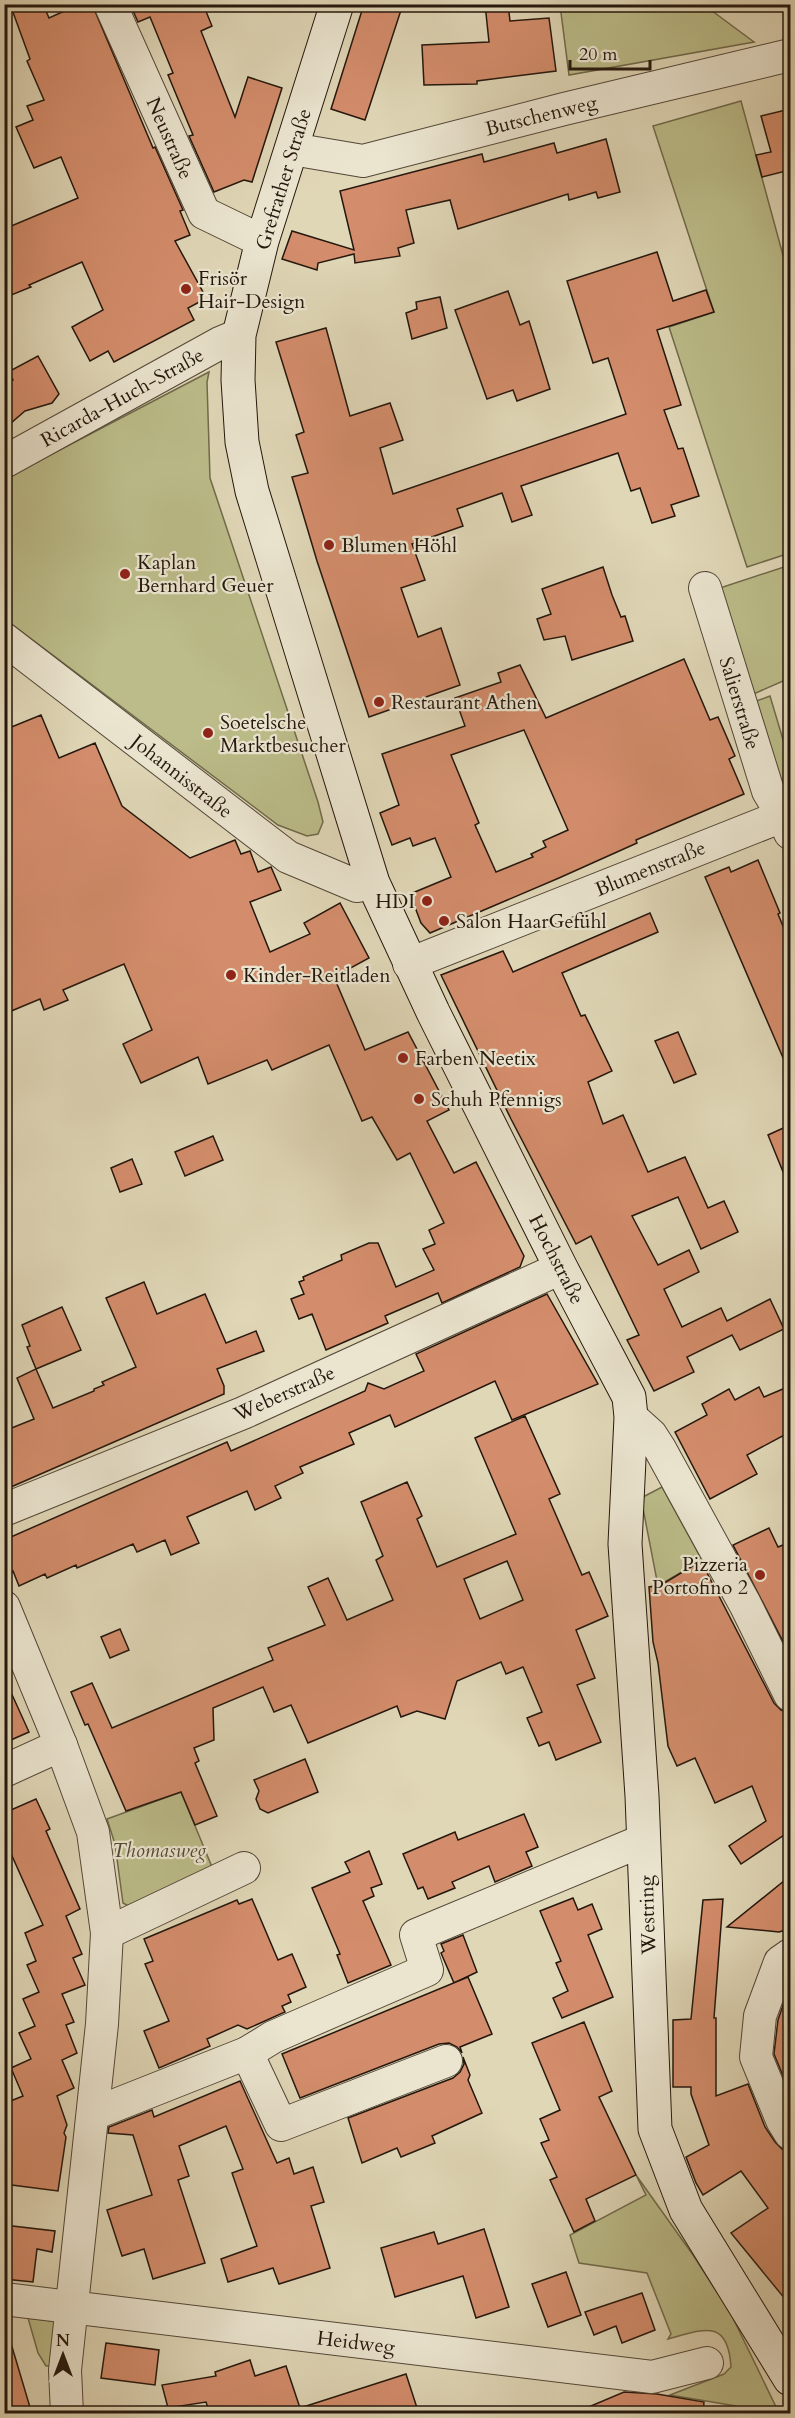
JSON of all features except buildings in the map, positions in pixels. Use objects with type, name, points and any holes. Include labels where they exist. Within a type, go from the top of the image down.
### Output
[{"type":"main road","name":"Grefrather Straße","points":[[337,4],[262,241],[240,334],[238,380],[242,442],[252,491],[350,807]]},
{"type":"main road","name":"Hochstraße","points":[[350,807],[373,883],[409,964],[561,1268],[623,1383],[629,1397],[631,1417]]},
{"type":"main road","name":"Westring","points":[[631,1417],[625,1544],[644,1840],[656,2129],[686,2210],[790,2379]]},
{"type":"street","name":"Neustraße","points":[[110,4],[204,213],[262,241]]},
{"type":"street","name":"Butschenweg","points":[[292,149],[363,161],[564,109],[790,55]]},
{"type":"street","name":"Ricarda-Huch-Straße","points":[[4,462],[240,334]]},
{"type":"street","name":"Salierstraße","points":[[705,588],[768,791],[788,821]]},
{"type":"street","name":"Johannisstraße","points":[[4,639],[288,857],[357,886],[373,883]]},
{"type":"street","name":"Blumenstraße","points":[[409,964],[788,821]]},
{"type":"street","name":"Weberstraße","points":[[4,1510],[243,1413],[561,1268]]},
{"type":"street","points":[[631,1417],[651,1435],[660,1449],[790,1691]]},
{"type":"street","points":[[4,1607],[61,1745],[93,1832],[107,1933],[102,2024],[65,2370],[64,2399],[67,2414]]},
{"type":"street","points":[[4,1771],[61,1745]]},
{"type":"street","points":[[93,2114],[248,2053],[273,2037],[427,1970],[416,1935],[644,1840]]},
{"type":"street","points":[[107,1933],[244,1868]]},
{"type":"street","points":[[790,1955],[780,1962],[760,2016],[756,2057],[782,2120],[790,2133]]},
{"type":"street","points":[[248,2053],[281,2125],[446,2061]]},
{"type":"street","name":"Heidweg","points":[[4,2299],[72,2309],[652,2377],[707,2363]]},
{"type":"green space","points":[[560,5],[704,5],[754,42],[569,75]]},
{"type":"green space","points":[[741,101],[790,281],[790,553],[747,567],[669,327],[714,312],[653,126]]},
{"type":"green space","points":[[209,372],[207,382],[210,478],[318,802],[323,822],[318,834],[307,836],[278,825],[5,619],[4,479]]},
{"type":"green space","points":[[790,565],[790,678],[749,696],[717,589]]},
{"type":"green space","points":[[770,696],[790,763],[790,795],[777,789],[751,703]]},
{"type":"green space","points":[[662,1487],[702,1560],[658,1586],[641,1498]]},
{"type":"green space","name":"Thomasweg","points":[[181,1792],[212,1867],[135,1910],[123,1903],[115,1844],[107,1819]]},
{"type":"green space","points":[[636,2175],[693,2255],[731,2314],[779,2413],[741,2413],[736,2406],[670,2395],[724,2374],[731,2367],[725,2341],[719,2334],[712,2331],[693,2332],[668,2339],[671,2334],[647,2273],[579,2263],[570,2235],[646,2195]]},
{"type":"green space","points":[[28,2318],[60,2322],[57,2365],[46,2366],[38,2353]]},
{"type":"place","name":"Frisör Hair-Design","points":[[186,289]]},
{"type":"place","name":"Blumen Höhl","points":[[329,545]]},
{"type":"place","name":"Kaplan Bernhard Geuer","points":[[125,574]]},
{"type":"place","name":"Restaurant Athen","points":[[379,702]]},
{"type":"place","name":"Soetelsche Marktbesucher","points":[[208,733]]},
{"type":"place","name":"HDI","points":[[427,901]]},
{"type":"place","name":"Salon HaarGefühl","points":[[444,921]]},
{"type":"place","name":"Kinder-Reitladen","points":[[231,975]]},
{"type":"place","name":"Farben Neetix","points":[[403,1058]]},
{"type":"place","name":"Schuh Pfennigs","points":[[419,1099]]},
{"type":"place","name":"Pizzeria Portofino 2","points":[[760,1575]]}]
